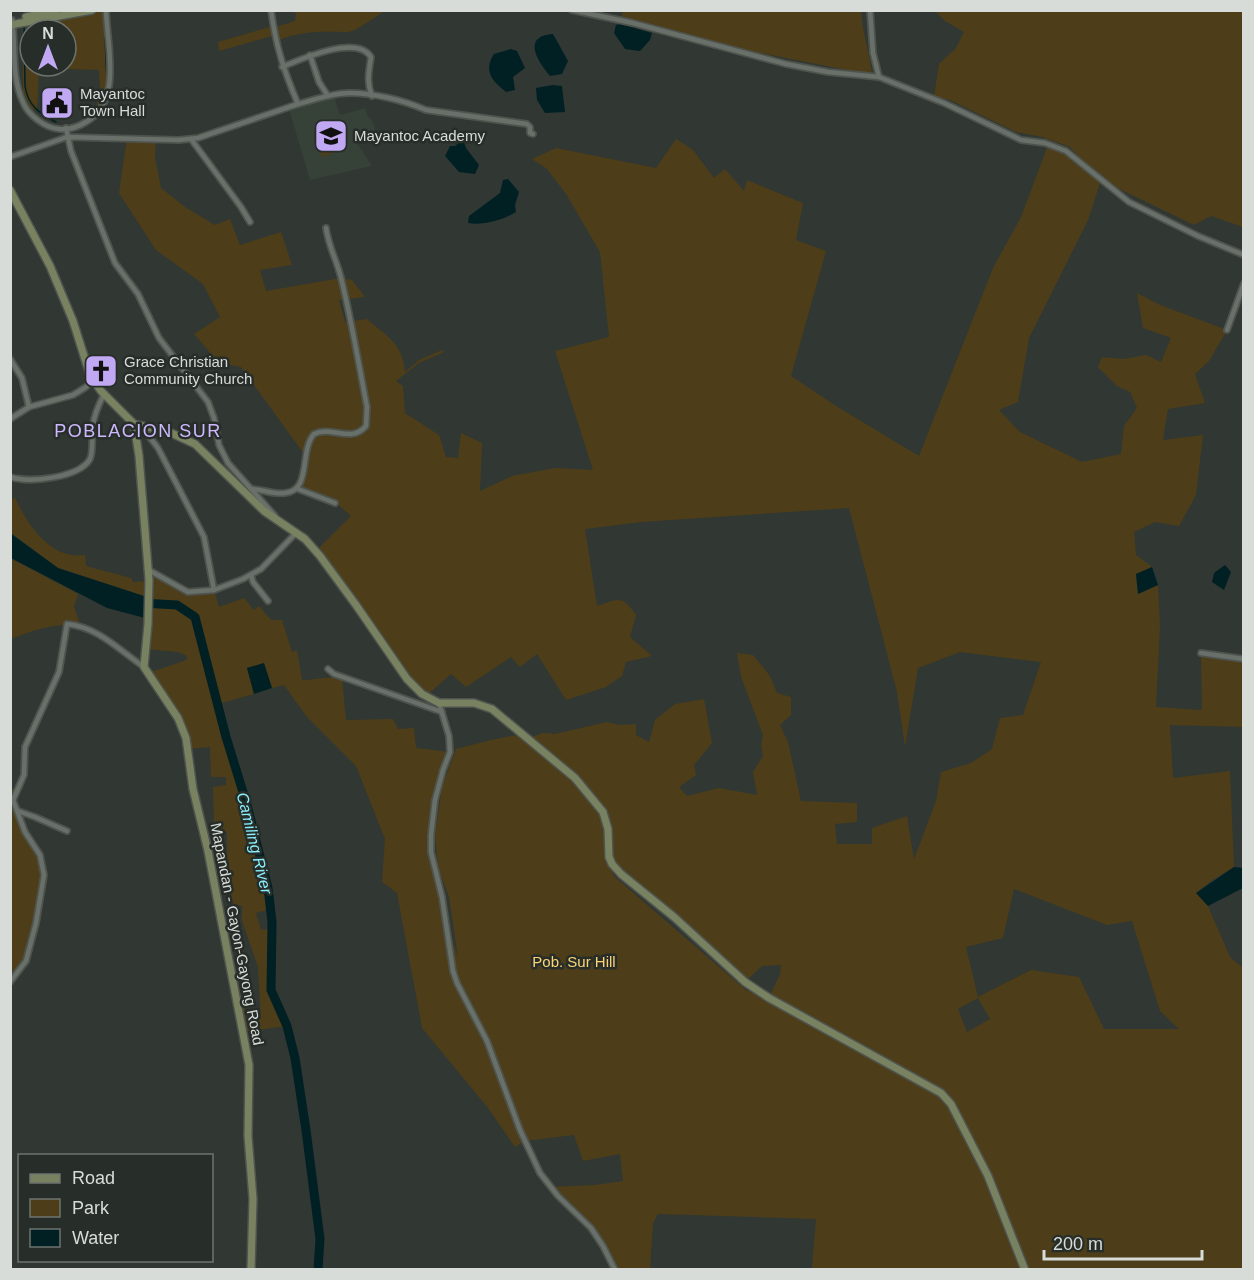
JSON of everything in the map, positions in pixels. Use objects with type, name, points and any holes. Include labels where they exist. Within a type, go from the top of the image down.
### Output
[{"type":"main road","points":[[12,22],[59,12],[92,10]]},
{"type":"main road","points":[[10,190],[45,255],[62,295],[92,380],[104,394],[134,424],[169,432],[195,444],[264,511],[296,533],[320,556],[407,680],[428,699],[439,703],[474,703],[492,709],[575,778],[603,812],[608,829],[609,857],[612,864],[745,982],[769,998],[941,1093],[951,1104],[988,1176],[1025,1269]]},
{"type":"main road","points":[[134,424],[139,456],[148,580],[144,667]]},
{"type":"main road","name":"Mapandan - Gayon-Gayong Road","points":[[144,667],[178,718],[186,738],[193,789],[208,851],[247,1052],[249,1065],[248,1136],[253,1198],[251,1269]]},
{"type":"street","points":[[12,22],[16,78],[24,105],[33,116],[59,129],[77,126],[92,118],[108,96],[110,81],[106,10]]},
{"type":"street","points":[[271,10],[274,38],[282,67],[298,104]]},
{"type":"street","points":[[572,10],[633,23],[786,64],[828,72],[879,77],[944,103],[1021,140],[1045,143],[1066,151],[1129,202],[1198,236],[1244,255]]},
{"type":"street","points":[[870,10],[873,53],[879,77]]},
{"type":"street","points":[[282,67],[310,55],[339,48],[365,50],[371,57],[367,84],[372,96]]},
{"type":"street","points":[[310,55],[319,82],[328,96]]},
{"type":"street","points":[[10,157],[67,137],[191,139],[298,104],[347,93],[411,103],[426,110],[527,124],[531,127],[533,134]]},
{"type":"street","points":[[66,128],[81,177],[115,263],[138,294],[159,338],[208,402],[222,452],[232,469],[279,521]]},
{"type":"street","points":[[191,139],[250,222]]},
{"type":"street","points":[[251,489],[280,494],[293,492],[298,489],[302,480],[306,446],[314,434],[324,431],[339,435],[358,433],[366,426],[367,407],[346,297],[330,251],[326,228]]},
{"type":"street","points":[[1227,330],[1244,284]]},
{"type":"street","points":[[10,359],[22,378],[29,407]]},
{"type":"street","points":[[10,419],[29,407],[73,395],[92,380]]},
{"type":"street","points":[[10,477],[24,480],[36,479],[74,472],[80,468],[90,459],[93,424],[104,394]]},
{"type":"street","points":[[142,427],[158,448],[202,532],[208,548],[214,590]]},
{"type":"street","points":[[298,489],[336,503]]},
{"type":"street","points":[[147,569],[188,592],[214,590],[251,575],[269,562],[296,533]]},
{"type":"street","points":[[251,575],[268,601]]},
{"type":"street","points":[[10,982],[26,960],[36,923],[44,875],[40,855],[29,840],[14,800],[24,774],[24,750],[59,672],[67,624],[81,626],[103,637],[144,667]]},
{"type":"street","points":[[1201,653],[1244,659]]},
{"type":"street","points":[[328,669],[334,674],[442,712]]},
{"type":"street","points":[[439,703],[450,752],[438,784],[432,813],[431,852],[442,897],[453,971],[487,1041],[520,1130],[540,1173],[558,1196],[591,1228],[615,1269]]},
{"type":"street","points":[[18,811],[67,831]]},
{"type":"shaded area","name":"Mayantoc Academy","points":[[334,96],[340,115],[365,108],[368,117],[371,118],[376,132],[355,140],[372,166],[310,180],[289,109]]},
{"type":"green space","points":[[624,10],[861,11],[872,75],[700,41],[621,17]]},
{"type":"green space","points":[[103,11],[107,91],[96,110],[100,88],[99,70],[78,69],[78,18],[65,18]]},
{"type":"green space","points":[[294,11],[385,11],[352,31],[305,33],[279,40],[276,27],[295,21]]},
{"type":"green space","name":"Pob. Sur Hill","points":[[935,11],[1243,11],[1243,227],[1211,216],[1194,225],[1101,180],[1088,220],[1029,338],[1018,402],[999,410],[1020,432],[1082,462],[1121,454],[1124,426],[1137,408],[1130,392],[1117,386],[1098,367],[1102,357],[1124,359],[1146,355],[1161,362],[1171,338],[1143,328],[1137,293],[1160,305],[1227,330],[1209,361],[1195,374],[1205,403],[1168,409],[1163,440],[1203,435],[1196,495],[1179,526],[1155,522],[1134,532],[1136,555],[1152,567],[1136,574],[1138,594],[1158,585],[1160,627],[1156,707],[1202,710],[1201,653],[1243,659],[1243,727],[1170,725],[1173,778],[1230,771],[1234,867],[1196,893],[1208,906],[1230,957],[1243,968],[1243,1269],[812,1269],[816,1219],[658,1214],[653,1223],[650,1269],[615,1269],[600,1241],[587,1224],[550,1187],[623,1181],[620,1154],[583,1161],[574,1135],[525,1141],[515,1147],[488,1108],[422,1028],[397,893],[382,882],[385,839],[356,766],[307,717],[284,685],[272,688],[264,663],[247,668],[254,694],[218,704],[254,831],[266,883],[271,909],[256,913],[261,930],[272,929],[271,990],[287,1026],[243,1032],[237,1002],[245,1004],[246,1020],[261,1019],[258,967],[242,921],[242,906],[233,904],[227,869],[227,832],[214,829],[213,787],[226,785],[226,777],[211,777],[210,747],[188,749],[184,730],[148,673],[184,661],[187,656],[178,652],[146,649],[147,597],[58,568],[11,533],[11,499],[15,498],[26,519],[42,538],[61,552],[85,555],[86,566],[131,578],[133,582],[148,581],[147,569],[182,590],[214,590],[219,607],[244,598],[254,610],[259,606],[271,620],[282,620],[292,652],[297,650],[302,680],[342,679],[346,720],[393,719],[398,729],[414,728],[416,748],[450,752],[434,804],[431,836],[440,898],[458,957],[449,897],[438,867],[435,835],[442,787],[456,749],[522,734],[582,790],[603,820],[605,860],[615,877],[747,991],[756,990],[769,997],[780,975],[781,965],[762,966],[745,982],[611,862],[608,829],[592,797],[529,738],[543,733],[555,734],[607,722],[619,725],[636,724],[636,735],[649,742],[655,720],[675,704],[704,699],[712,743],[694,765],[696,775],[679,787],[687,796],[719,788],[757,795],[753,772],[763,756],[761,745],[763,735],[741,677],[737,653],[753,655],[770,676],[777,693],[791,697],[791,715],[780,725],[788,742],[801,801],[857,803],[857,822],[835,824],[837,844],[872,844],[872,828],[907,816],[914,859],[936,801],[941,772],[971,763],[992,749],[1000,718],[1023,715],[1041,662],[960,652],[918,668],[905,747],[897,692],[849,508],[641,522],[585,529],[597,606],[615,600],[627,604],[636,615],[630,637],[652,656],[626,662],[622,676],[606,687],[566,700],[537,654],[520,667],[511,657],[466,687],[451,674],[425,697],[316,551],[351,516],[336,503],[298,489],[304,454],[241,367],[219,363],[194,334],[220,317],[203,284],[156,250],[119,193],[127,138],[156,139],[155,157],[161,188],[185,207],[215,225],[230,219],[240,245],[281,232],[292,265],[260,270],[266,291],[341,278],[352,280],[365,297],[339,300],[345,322],[367,319],[381,330],[401,354],[405,372],[419,360],[442,350],[444,352],[419,363],[396,381],[403,386],[405,413],[439,435],[446,457],[458,458],[461,433],[482,443],[480,491],[512,476],[555,468],[593,470],[555,351],[609,337],[600,252],[566,194],[547,169],[532,159],[556,148],[656,168],[676,139],[693,150],[714,178],[725,169],[744,191],[747,180],[803,203],[796,240],[826,251],[791,376],[919,456],[993,268],[1021,217],[1047,148],[1045,143],[1066,151],[1097,176],[1070,147],[1042,137],[1016,132],[950,100],[934,96],[939,64],[956,48],[964,32],[945,21]],"holes":[[[1014,889],[1107,925],[1132,921],[1160,1011],[1179,1029],[1104,1029],[1079,977],[1031,970],[978,997],[966,947],[1003,938]],[[978,998],[990,1019],[967,1032],[958,1009]]]},
{"type":"green space","points":[[270,27],[272,36],[219,51],[218,42]]},
{"type":"green space","points":[[23,78],[39,78],[37,109],[32,110],[23,92]]},
{"type":"green space","points":[[339,134],[344,149],[322,157],[317,142]]},
{"type":"green space","points":[[10,558],[78,594],[74,607],[81,626],[54,626],[11,639]]},
{"type":"green space","points":[[11,788],[18,792],[13,800],[36,848],[44,875],[26,961],[11,982]]},
{"type":"water","points":[[620,24],[652,33],[650,40],[640,51],[625,49],[614,33],[616,25]]},
{"type":"water","points":[[553,34],[568,61],[562,74],[550,76],[537,57],[535,44],[537,39]]},
{"type":"water","points":[[511,49],[517,51],[525,68],[513,77],[515,90],[506,92],[493,80],[489,66],[494,54]]},
{"type":"water","points":[[562,86],[565,112],[545,113],[537,100],[536,88]]},
{"type":"water","points":[[463,139],[466,148],[479,165],[475,174],[459,172],[445,156],[450,146],[455,146]]},
{"type":"water","points":[[508,179],[519,192],[515,205],[516,212],[493,222],[468,223],[469,216],[500,193],[503,180]]},
{"type":"water","points":[[10,533],[58,568],[147,597],[145,618],[107,608],[11,558]]},
{"type":"water","points":[[1225,565],[1231,572],[1224,590],[1212,582],[1214,573]]},
{"type":"water","points":[[1152,567],[1158,585],[1138,594],[1136,574]]},
{"type":"water","points":[[264,663],[272,688],[254,694],[247,668]]},
{"type":"water","points":[[1234,867],[1243,868],[1243,888],[1208,906],[1196,893]]},
{"type":"waterway","points":[[104,12],[107,80]]},
{"type":"waterway","points":[[25,78],[26,93],[32,104],[56,122]]},
{"type":"waterway","points":[[84,120],[95,111]]},
{"type":"waterway","name":"Camiling River","points":[[141,603],[177,605],[195,617],[226,737],[247,805],[268,888],[272,922],[271,990],[287,1026],[295,1058],[306,1130],[320,1239],[318,1270]]},
{"type":"place","name":"Mayantoc Town Hall","points":[[57,103]]},
{"type":"place","name":"Mayantoc Academy","points":[[331,136]]},
{"type":"place","name":"Grace Christian Community Church","points":[[101,371]]},
{"type":"district","name":"POBLACION SUR","points":[[138,431]]}]
